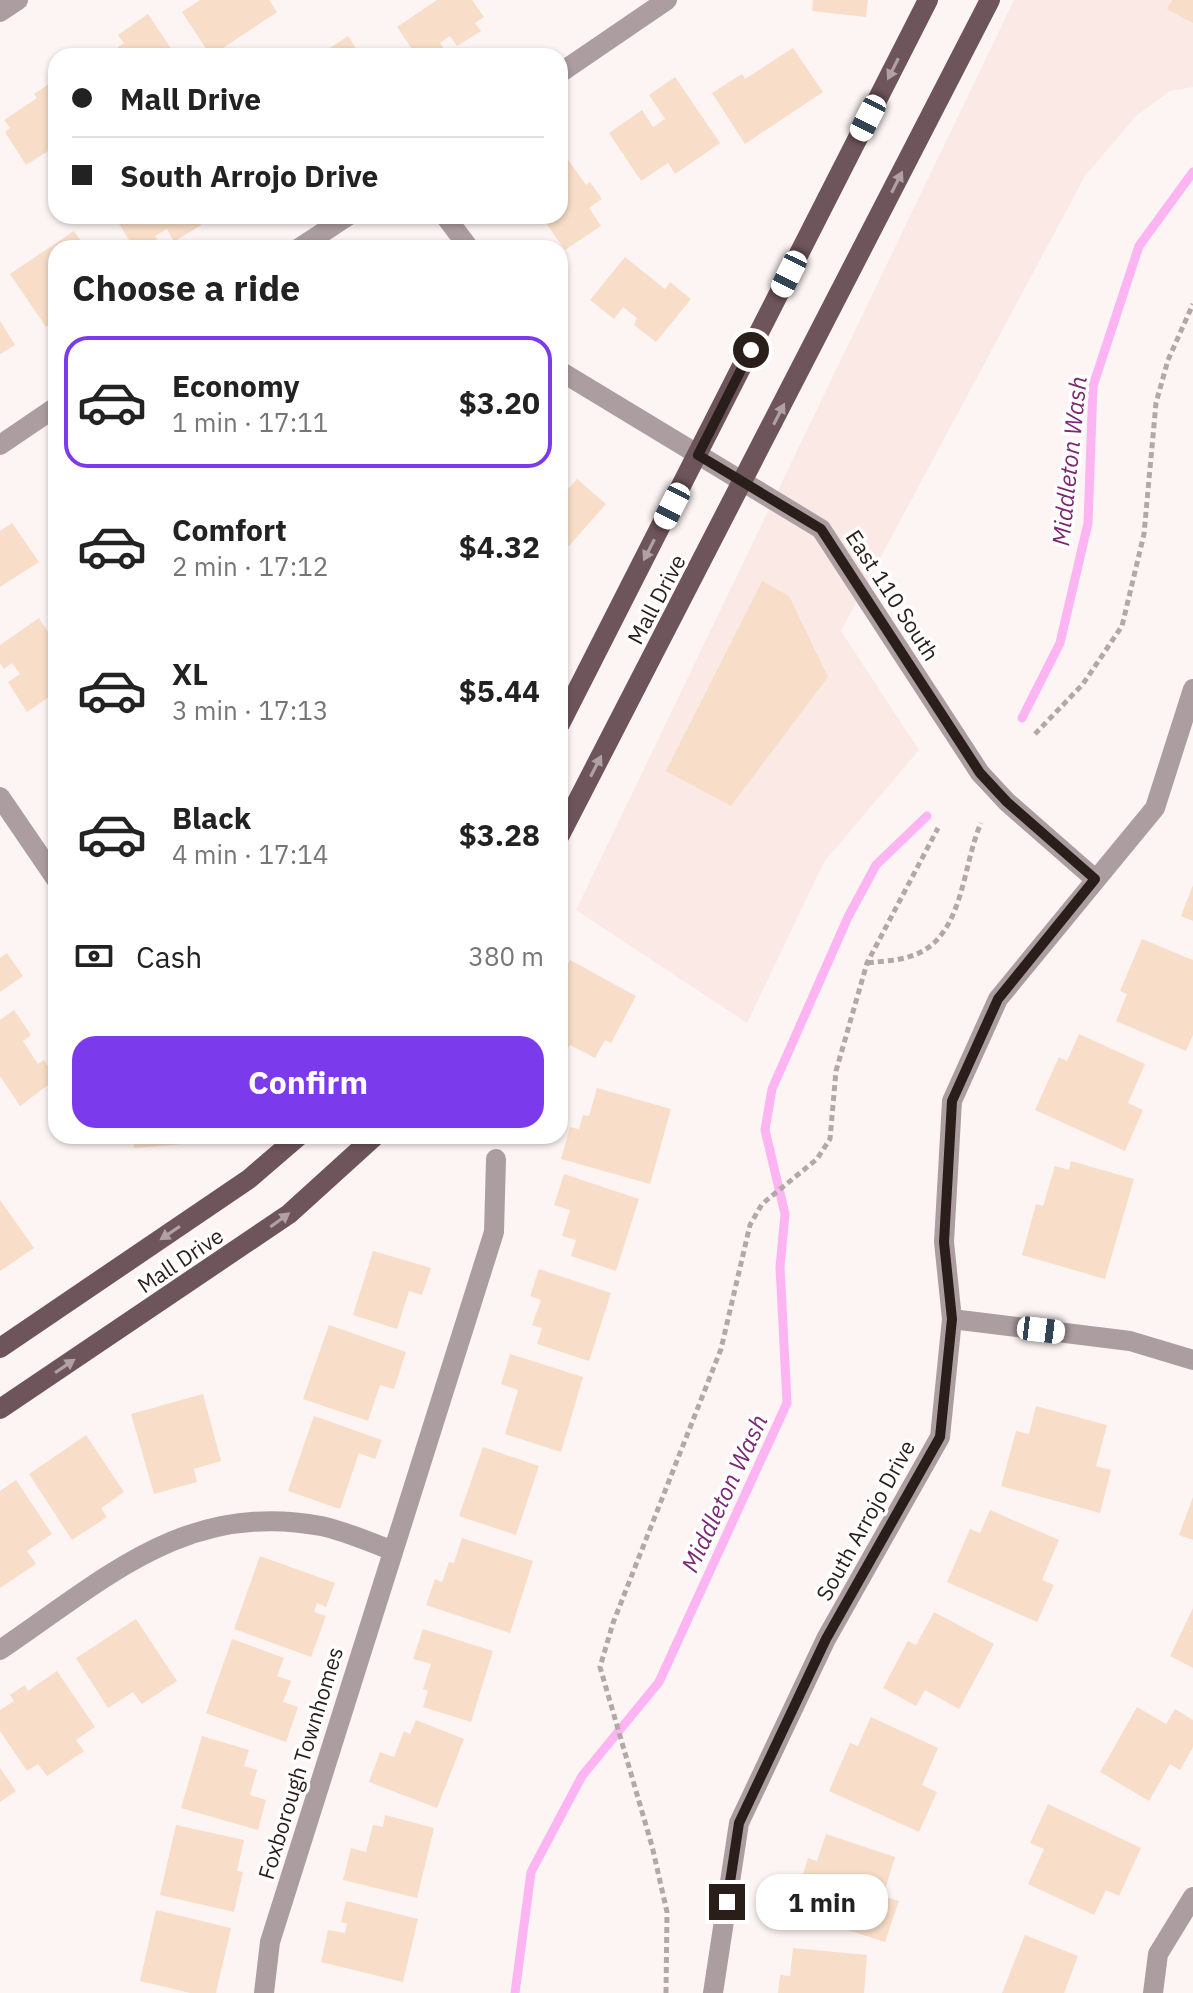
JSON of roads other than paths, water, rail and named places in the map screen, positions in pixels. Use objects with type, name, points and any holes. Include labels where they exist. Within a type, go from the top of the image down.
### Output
[{"type":"main road","name":"Mall Drive","points":[[568,708],[928,0]]},
{"type":"main road","name":"Mall Drive","points":[[568,820],[990,0]]},
{"type":"main road","name":"Mall Drive","points":[[0,1348],[249,1179],[290,1144]]},
{"type":"main road","name":"Mall Drive","points":[[0,1409],[289,1214],[366,1144]]},
{"type":"street","points":[[0,12],[18,0]]},
{"type":"street","points":[[568,68],[667,0]]},
{"type":"street","points":[[311,240],[336,224]]},
{"type":"street","name":"East 110 South","points":[[568,376],[821,529],[980,773],[1007,802],[1095,879]]},
{"type":"street","points":[[0,445],[48,412]]},
{"type":"street","name":"South Arrojo Drive","points":[[713,1993],[739,1823],[826,1639],[940,1437],[952,1319],[944,1242],[952,1101],[998,999],[1155,808],[1193,689]]},
{"type":"street","points":[[0,797],[48,867]]},
{"type":"street","name":"Foxborough Townhomes","points":[[264,1993],[270,1942],[391,1550],[494,1232],[496,1159]]},
{"type":"street","points":[[952,1319],[1130,1341],[1193,1360]]},
{"type":"street","points":[[0,1650],[155,1546],[231,1521],[321,1526],[391,1550]]},
{"type":"street","points":[[1153,1993],[1158,1954],[1193,1897]]},
{"type":"waterway","name":"Middleton Wash","points":[[1022,718],[1060,643],[1088,523],[1093,386],[1139,246],[1193,172]]},
{"type":"waterway","name":"Middleton Wash","points":[[515,1993],[531,1872],[582,1776],[659,1682],[787,1403],[780,1267],[785,1214],[765,1130],[772,1089],[848,917],[876,865],[927,816]]}]
